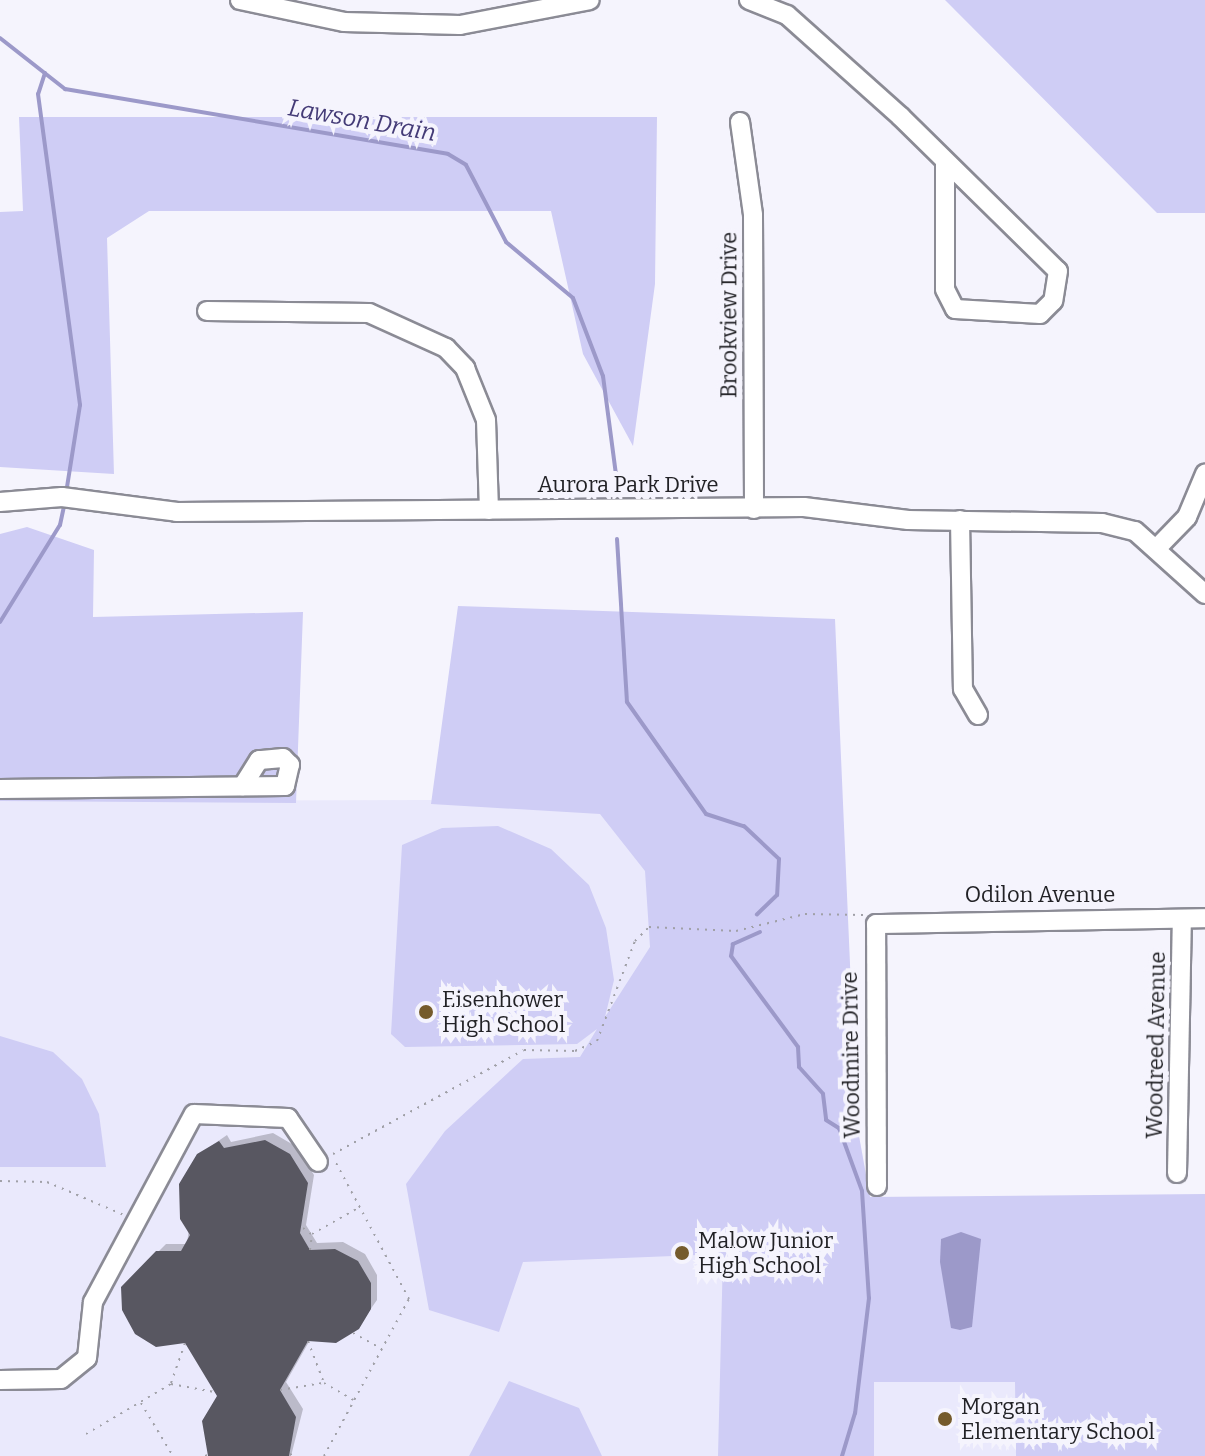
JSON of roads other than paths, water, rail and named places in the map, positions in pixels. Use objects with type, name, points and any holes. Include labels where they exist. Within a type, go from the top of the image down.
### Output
[{"type":"street","points":[[240,0],[344,22],[460,25],[590,0]]},
{"type":"street","points":[[749,0],[787,15],[945,161],[1058,271],[1053,301],[1040,314],[955,309],[945,289],[945,161]]},
{"type":"street","name":"Brookview Drive","points":[[740,122],[753,215],[754,509]]},
{"type":"street","points":[[207,311],[369,313],[446,348],[465,368],[486,420],[489,510]]},
{"type":"street","points":[[1157,548],[1187,517],[1205,474]]},
{"type":"street","name":"Aurora Park Drive","points":[[0,502],[26,496],[177,512],[754,509],[960,520],[1102,523],[1135,531],[1205,594]]},
{"type":"street","points":[[960,520],[963,689],[978,715]]},
{"type":"street","points":[[0,789],[243,786]]},
{"type":"street","name":"Odilon Avenue","points":[[880,921],[1205,918]]},
{"type":"street","name":"Woodreed Avenue","points":[[1177,1173],[1182,919]]},
{"type":"street","name":"Woodmire Drive","points":[[877,1186],[880,921]]},
{"type":"street","points":[[0,1380],[61,1379],[87,1358],[93,1302],[194,1114],[288,1118],[318,1162]]},
{"type":"waterway","name":"Lawson Drain","points":[[0,38],[65,89],[448,154],[466,165],[506,242],[573,298],[603,376],[617,482]]},
{"type":"waterway","points":[[45,73],[38,94],[80,405],[66,493]]},
{"type":"waterway","points":[[0,622],[60,525],[65,502]]},
{"type":"waterway","name":"Lawson Drain","points":[[617,539],[627,702],[706,814],[744,826],[779,859],[777,895],[757,914]]},
{"type":"waterway","name":"Lawson Drain","points":[[760,932],[733,944],[731,956],[798,1047],[799,1067],[823,1094],[826,1120],[839,1128],[862,1191],[869,1298],[855,1413],[842,1456]]},
{"type":"place","name":"Eisenhower High School","points":[[426,1012]]},
{"type":"place","name":"Malow Junior High School","points":[[682,1253]]},
{"type":"place","name":"Morgan Elementary School","points":[[945,1419]]}]
